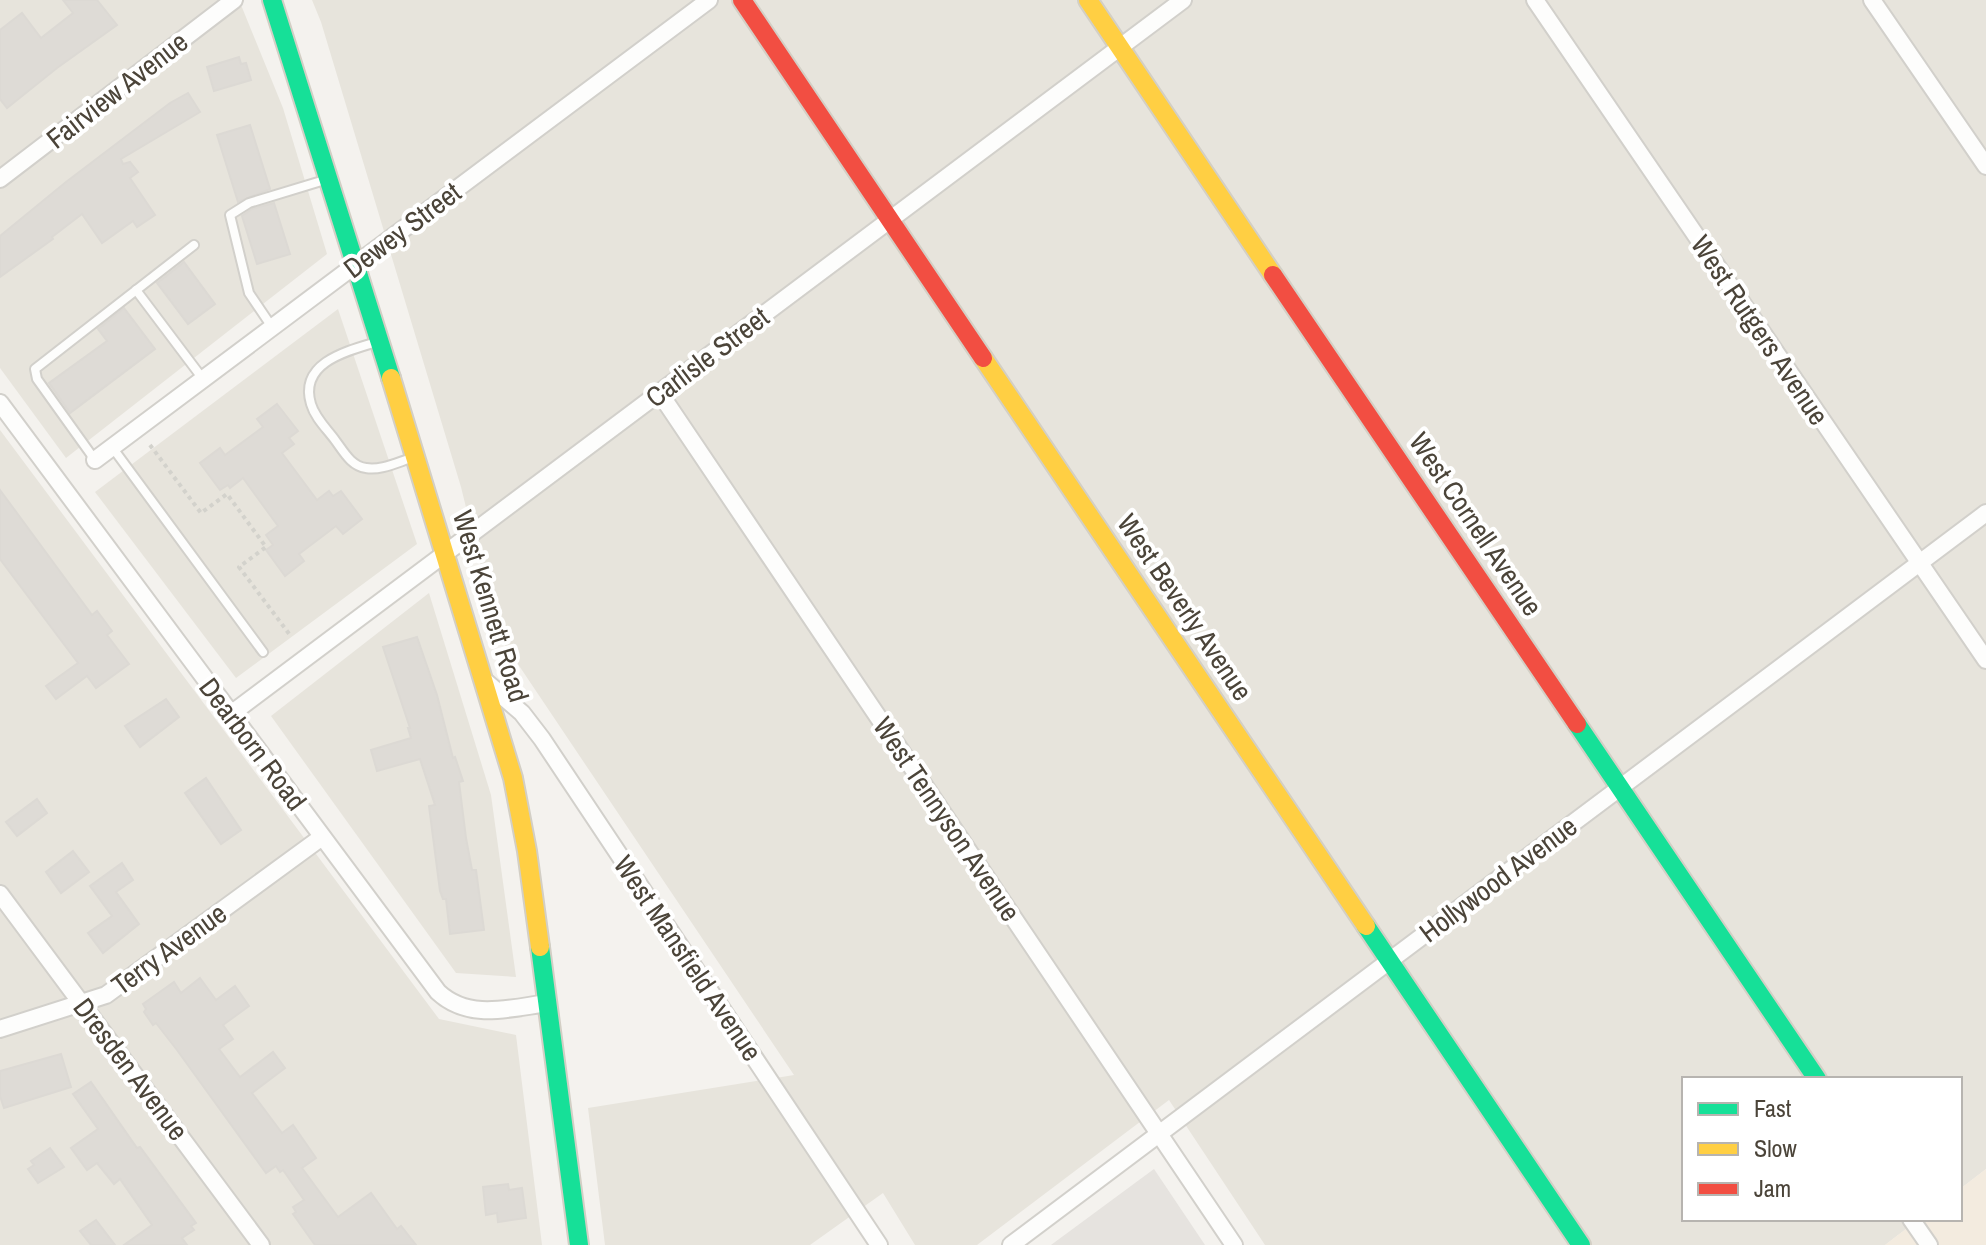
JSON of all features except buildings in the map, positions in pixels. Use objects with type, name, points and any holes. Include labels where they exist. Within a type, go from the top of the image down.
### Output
[{"type":"street","name":"Fairview Avenue","points":[[0,179],[234,0]]},
{"type":"street","name":"West Kennett Road","points":[[272,0],[357,264],[513,778],[548,1003],[579,1245]]},
{"type":"street","name":"Dewey Street","points":[[95,460],[709,0]]},
{"type":"street","name":"West Beverly Avenue","points":[[742,0],[1581,1245]]},
{"type":"street","name":"West Cornell Avenue","points":[[1088,0],[1816,1077]]},
{"type":"street","name":"Carlisle Street","points":[[231,714],[1183,0]]},
{"type":"street","name":"West Rutgers Avenue","points":[[1535,0],[1986,660]]},
{"type":"street","points":[[1872,0],[1986,166]]},
{"type":"street","name":"West Tennyson Avenue","points":[[659,392],[1234,1245]]},
{"type":"street","name":"Dearborn Road","points":[[0,403],[444,997],[458,1006],[481,1011],[548,1003]]},
{"type":"street","name":"Hollywood Avenue","points":[[1011,1245],[1986,513]]},
{"type":"street","name":"West Mansfield Avenue","points":[[485,681],[522,713],[542,739],[879,1245]]},
{"type":"street","name":"Terry Avenue","points":[[0,1029],[106,995],[322,837]]},
{"type":"street","name":"Dresden Avenue","points":[[0,894],[261,1245]]},
{"type":"street","points":[[1912,1221],[1929,1245]]},
{"type":"lane","points":[[272,327],[249,293],[230,215],[249,203],[330,178]]},
{"type":"lane","points":[[95,460],[37,379],[35,369],[194,245]]},
{"type":"lane","points":[[136,290],[203,379]]},
{"type":"lane","points":[[380,341],[337,355],[324,363],[312,380],[311,405],[349,460],[360,467],[379,468],[416,457]]},
{"type":"lane","points":[[112,447],[263,652]]},
{"type":"path","points":[[150,445],[201,513],[227,494],[266,547],[239,567],[290,635]]},
{"type":"shaded area","points":[[0,0],[239,0],[283,108],[327,254],[66,458],[0,368]]},
{"type":"shaded area","points":[[312,0],[1986,0],[1986,1169],[1962,1187],[1962,1077],[1682,1077],[1682,1221],[1916,1221],[1885,1245],[1265,1245],[1169,1100],[977,1245],[915,1245],[883,1193],[810,1245],[605,1245],[588,1108],[794,1075],[497,633],[461,487]]},
{"type":"shaded area","points":[[338,309],[417,544],[236,678],[95,492]]},
{"type":"shaded area","points":[[0,430],[439,1019],[516,1035],[542,1245],[0,1245]]},
{"type":"shaded area","points":[[429,593],[491,795],[516,977],[456,973],[271,716]]},
{"type":"shaded area","points":[[1154,1169],[1205,1245],[1051,1245]]},
{"type":"shaded area","points":[[1986,1169],[1986,1245],[1885,1245],[1916,1221],[1962,1221],[1962,1187]]},
{"type":"traffic: fast","points":[[272,0],[391,378]]},
{"type":"traffic: fast","points":[[1577,724],[1816,1077]]},
{"type":"traffic: fast","points":[[1366,926],[1581,1245]]},
{"type":"traffic: fast","points":[[540,947],[579,1245]]},
{"type":"traffic: slow","points":[[1088,0],[1273,275]]},
{"type":"traffic: slow","points":[[983,358],[1366,926]]},
{"type":"traffic: slow","points":[[391,378],[513,778],[540,947]]},
{"type":"traffic: jam","points":[[742,0],[983,358]]},
{"type":"traffic: jam","points":[[1273,275],[1577,724]]}]
